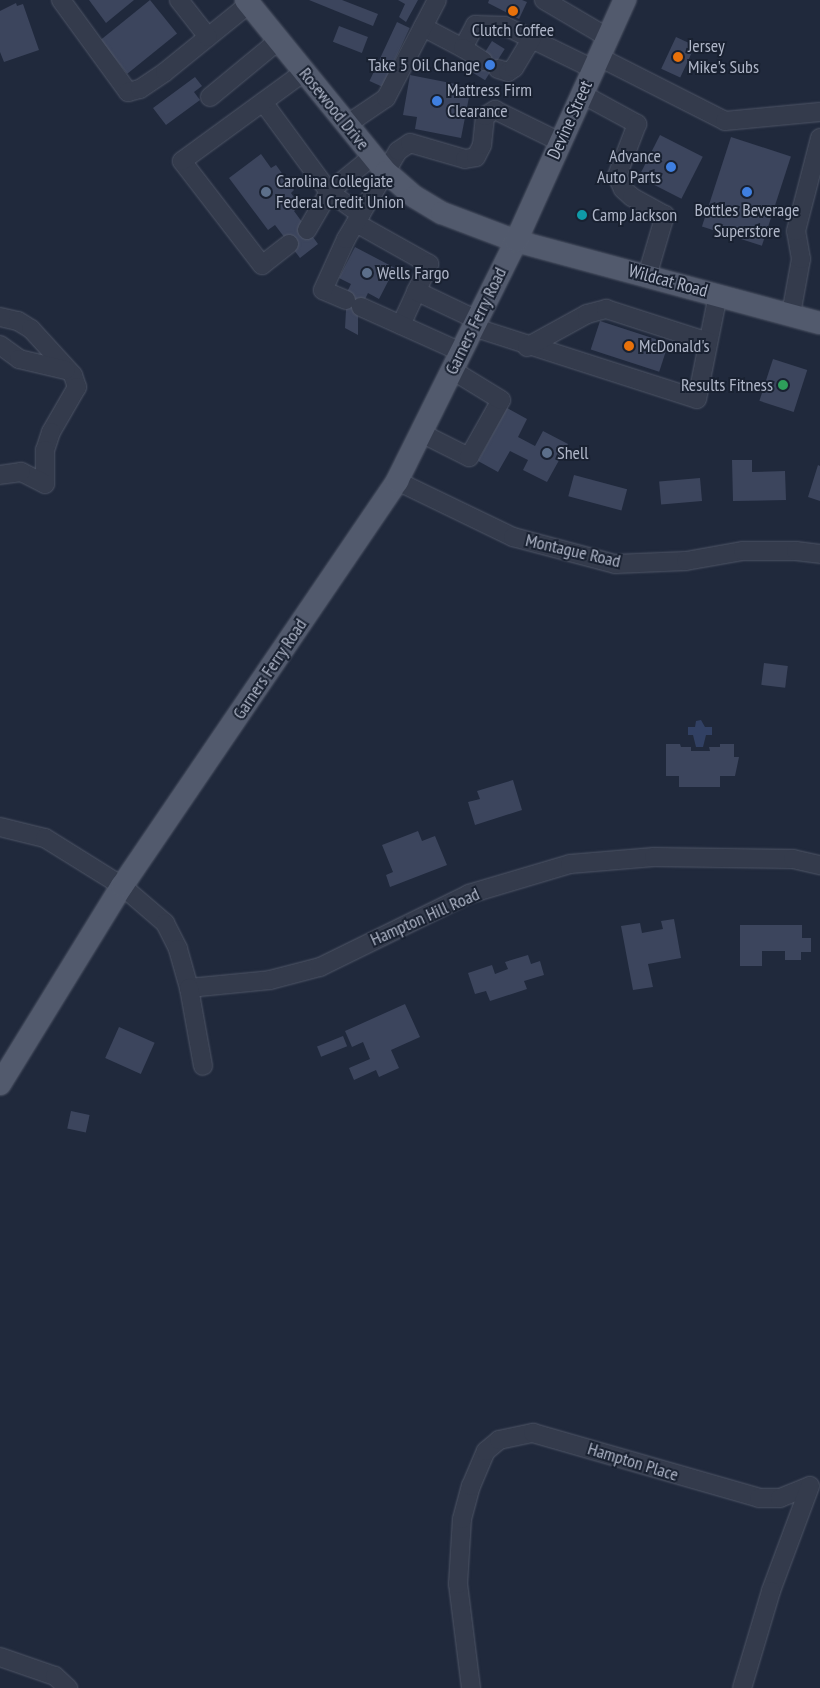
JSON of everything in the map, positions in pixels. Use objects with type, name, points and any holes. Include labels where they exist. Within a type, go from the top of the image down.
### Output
[{"type":"main road","name":"Devine Street","points":[[516,241],[625,0]]},
{"type":"main road","name":"Rosewood Drive","points":[[247,2],[379,164],[415,197],[442,214],[516,241]]},
{"type":"main road","name":"Wildcat Road","points":[[516,241],[820,323]]},
{"type":"main road","name":"Garners Ferry Road","points":[[0,1084],[122,886],[397,481],[516,241]]},
{"type":"street","points":[[61,0],[128,92],[140,89],[208,37],[247,2]]},
{"type":"street","points":[[179,0],[208,37]]},
{"type":"street","points":[[346,124],[386,98],[437,0]]},
{"type":"street","points":[[544,0],[603,47],[725,121],[819,112],[820,136],[796,232],[801,259],[791,314]]},
{"type":"street","points":[[463,48],[475,25],[505,26],[532,38],[603,47]]},
{"type":"street","points":[[423,27],[496,68],[514,68],[532,38]]},
{"type":"street","points":[[210,97],[278,41]]},
{"type":"street","points":[[290,244],[262,265],[182,161],[304,72]]},
{"type":"street","points":[[582,94],[637,124],[620,161],[617,176],[623,189],[632,197],[665,215],[647,276]]},
{"type":"street","points":[[263,102],[329,192],[359,219],[429,264],[401,325]]},
{"type":"street","points":[[307,230],[329,192],[379,164],[410,143],[466,159],[476,157],[482,145],[485,116],[495,110],[560,142]]},
{"type":"street","points":[[379,164],[359,219],[323,290],[401,325],[456,361],[501,400],[469,457],[421,433]]},
{"type":"street","points":[[416,291],[475,323],[527,347],[697,399],[718,295]]},
{"type":"street","points":[[527,347],[596,310],[606,309],[708,342]]},
{"type":"street","points":[[0,317],[18,321],[32,329],[66,370],[73,374],[78,387],[51,432],[45,450],[46,484],[21,472],[0,475]]},
{"type":"street","points":[[564,327],[559,341],[569,360]]},
{"type":"street","points":[[0,345],[18,359],[36,366],[66,370]]},
{"type":"street","name":"Montague Road","points":[[397,481],[513,537],[615,564],[686,561],[742,551],[796,550],[820,554]]},
{"type":"street","points":[[0,827],[45,838],[122,886],[165,923],[178,949],[189,988],[203,1066]]},
{"type":"street","name":"Hampton Hill Road","points":[[189,988],[270,980],[320,967],[469,894],[570,864],[654,857],[793,859],[820,865]]},
{"type":"street","name":"Hampton Place","points":[[471,1688],[458,1584],[462,1519],[471,1486],[486,1451],[499,1440],[533,1433],[758,1498],[780,1498],[815,1480]]},
{"type":"street","name":"Hampton Place","points":[[742,1688],[771,1591],[815,1480]]},
{"type":"street","points":[[0,1657],[55,1676],[68,1688]]},
{"type":"water","points":[[701,720],[705,727],[712,727],[712,735],[706,735],[703,747],[696,747],[693,735],[688,735],[688,727],[695,727],[696,721]]},
{"type":"building","points":[[89,0],[134,0],[106,23]]},
{"type":"building","points":[[150,0],[177,33],[127,74],[100,40]]},
{"type":"building","points":[[309,0],[342,0],[378,14],[373,26]]},
{"type":"building","points":[[398,0],[418,0],[406,22],[399,17],[405,4]]},
{"type":"building","name":"Clutch Coffee","points":[[489,0],[522,0],[527,2],[519,19],[488,3]]},
{"type":"building","points":[[16,3],[17,6],[23,4],[39,50],[4,62],[0,52],[0,11]]},
{"type":"building","points":[[397,22],[410,28],[382,87],[370,81]]},
{"type":"building","points":[[339,26],[368,37],[362,53],[333,42]]},
{"type":"building","name":"Jersey Mike's Subs","points":[[676,37],[695,46],[680,78],[661,69]]},
{"type":"building","name":"Take 5 Oil Change","points":[[492,41],[505,49],[485,80],[472,72]]},
{"type":"building","name":"Mattress Firm Clearance","points":[[410,75],[471,87],[461,138],[415,129],[417,117],[403,115]]},
{"type":"building","points":[[195,77],[202,86],[194,92],[200,100],[166,125],[153,108]]},
{"type":"building","name":"Advance Auto Parts","points":[[660,135],[703,157],[681,199],[639,177]]},
{"type":"building","name":"Bottles Beverage Superstore","points":[[731,137],[791,156],[762,246],[702,226]]},
{"type":"building","name":"Carolina Collegiate Federal Credit Union","points":[[261,154],[271,168],[276,165],[294,190],[291,193],[300,206],[294,211],[318,244],[300,258],[275,225],[268,230],[229,178]]},
{"type":"building","name":"Wells Fargo","points":[[355,247],[395,268],[379,299],[368,293],[358,314],[358,335],[345,328],[347,292],[351,284],[339,278]]},
{"type":"building","name":"McDonald's","points":[[600,321],[668,343],[659,372],[591,350]]},
{"type":"building","name":"Results Fitness","points":[[773,359],[807,370],[794,412],[759,401]]},
{"type":"building","points":[[507,408],[527,419],[518,437],[535,446],[543,431],[568,444],[547,482],[523,470],[528,460],[510,451],[498,472],[478,461]]},
{"type":"building","points":[[732,460],[752,460],[752,472],[785,471],[786,500],[733,501]]},
{"type":"building","points":[[818,465],[820,466],[820,501],[808,497]]},
{"type":"building","points":[[574,475],[627,489],[621,510],[568,496]]},
{"type":"building","points":[[700,478],[702,501],[661,504],[659,482]]},
{"type":"building","points":[[764,663],[788,666],[785,688],[761,685]]},
{"type":"building","points":[[666,744],[680,744],[681,747],[691,747],[691,751],[710,751],[709,747],[720,747],[720,744],[734,744],[734,757],[739,757],[735,776],[720,776],[720,787],[679,787],[679,776],[666,776]]},
{"type":"building","points":[[513,780],[522,810],[475,825],[468,802],[480,799],[477,791]]},
{"type":"building","points":[[418,831],[422,841],[435,836],[447,865],[390,887],[386,875],[393,872],[382,845]]},
{"type":"building","points":[[674,919],[681,958],[648,964],[653,987],[633,990],[621,926],[640,923],[642,933],[663,929],[661,921]]},
{"type":"building","points":[[740,925],[802,925],[802,938],[811,938],[811,952],[801,952],[801,960],[785,960],[785,951],[762,951],[762,966],[740,966]]},
{"type":"building","points":[[528,955],[531,964],[540,961],[544,975],[524,981],[527,989],[490,1001],[486,991],[475,994],[468,973],[492,965],[495,974],[508,969],[505,962]]},
{"type":"building","points":[[405,1004],[420,1037],[391,1050],[399,1068],[379,1077],[376,1070],[354,1080],[349,1068],[370,1059],[363,1042],[352,1047],[345,1031]]},
{"type":"building","points":[[119,1027],[155,1043],[141,1074],[105,1058]]},
{"type":"building","points":[[343,1036],[347,1046],[321,1057],[317,1046]]},
{"type":"building","points":[[71,1111],[90,1115],[86,1133],[67,1129]]},
{"type":"place","name":"Clutch Coffee","points":[[513,11]]},
{"type":"place","name":"Jersey Mike's Subs","points":[[678,57]]},
{"type":"place","name":"Take 5 Oil Change","points":[[490,65]]},
{"type":"place","name":"Mattress Firm Clearance","points":[[437,101]]},
{"type":"place","name":"Advance Auto Parts","points":[[671,167]]},
{"type":"place","name":"Carolina Collegiate Federal Credit Union","points":[[266,192]]},
{"type":"place","name":"Bottles Beverage Superstore","points":[[747,192]]},
{"type":"place","name":"Camp Jackson","points":[[582,215]]},
{"type":"place","name":"Wells Fargo","points":[[367,273]]},
{"type":"place","name":"McDonald's","points":[[629,346]]},
{"type":"place","name":"Results Fitness","points":[[783,385]]},
{"type":"place","name":"Shell","points":[[547,453]]}]
